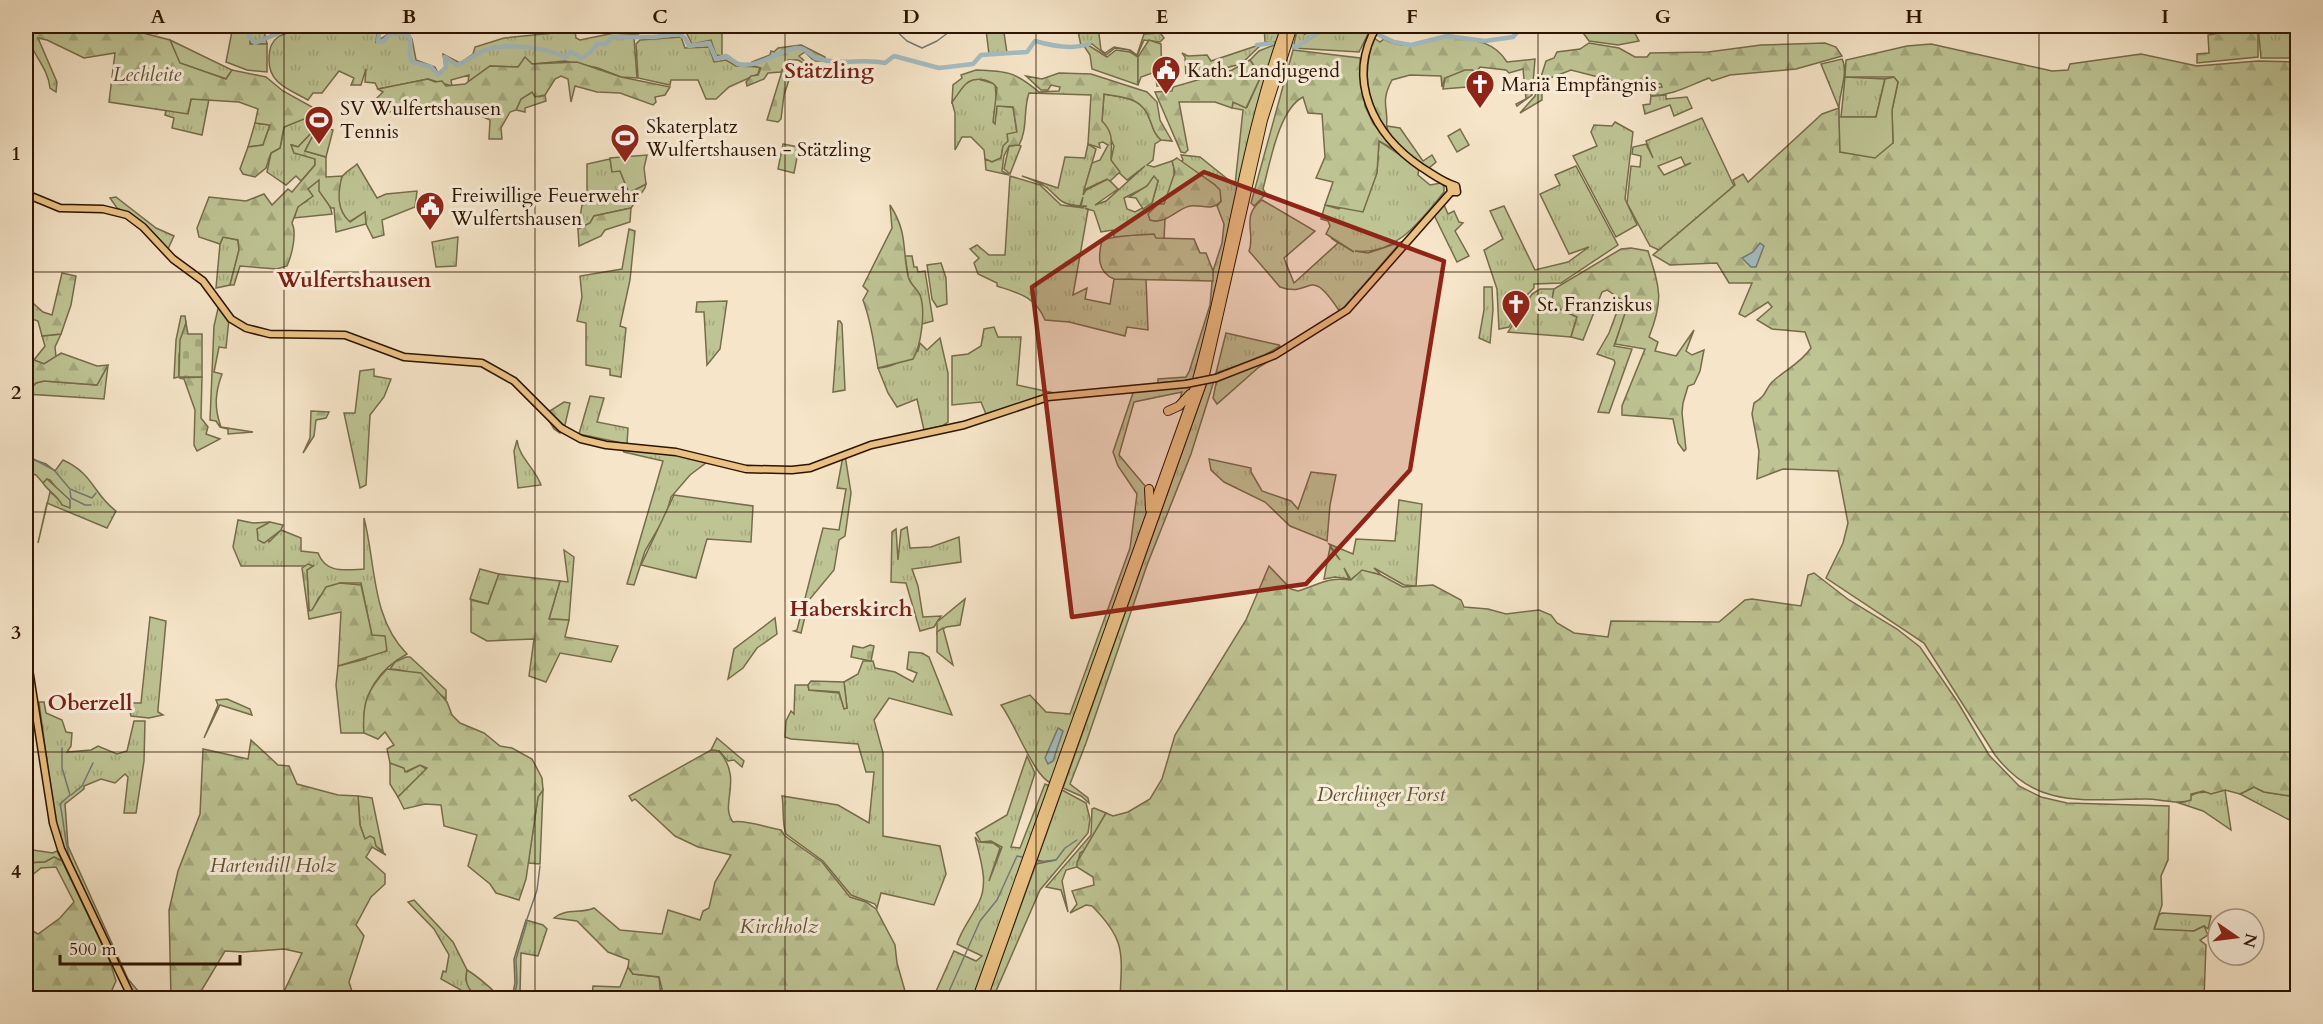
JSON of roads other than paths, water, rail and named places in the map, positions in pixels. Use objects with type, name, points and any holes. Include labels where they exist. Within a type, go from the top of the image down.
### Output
[{"type":"highway","points":[[977,999],[1196,385],[1215,312],[1256,122],[1286,26]]},
{"type":"highway","points":[[983,999],[1202,384],[1225,297],[1263,120],[1293,26]]},
{"type":"highway","points":[[1168,411],[1183,403],[1196,385]]},
{"type":"highway","points":[[1149,489],[1149,518]]},
{"type":"main road","points":[[26,194],[60,208],[103,209],[122,213],[136,221],[173,259],[192,272],[212,291],[231,319],[246,328],[270,334],[345,335],[404,357],[482,363],[514,381],[549,416],[574,436],[598,444],[676,452],[746,469],[810,468],[871,445],[964,425],[1048,397],[1186,384],[1216,378],[1275,355],[1347,310],[1450,189],[1402,153],[1376,122],[1368,105],[1363,71],[1365,56],[1375,29]]},
{"type":"main road","points":[[26,650],[53,823],[62,849],[132,999]]},
{"type":"water","points":[[1760,243],[1764,246],[1756,267],[1751,267],[1742,258],[1753,252]]},
{"type":"water","points":[[1058,728],[1063,731],[1053,761],[1048,764],[1045,758]]},
{"type":"waterway","points":[[233,26],[241,28],[246,26]]},
{"type":"waterway","points":[[255,26],[249,36],[255,43],[295,26]]},
{"type":"waterway","points":[[378,41],[380,26]]},
{"type":"waterway","points":[[891,26],[907,41],[922,48],[937,41],[957,26]]},
{"type":"waterway","points":[[1292,46],[1297,47],[1328,26]]},
{"type":"waterway","points":[[1360,26],[1394,42],[1411,45],[1447,36],[1485,41],[1513,37],[1522,26]]},
{"type":"waterway","points":[[378,41],[382,42],[391,34],[408,34],[412,62],[431,67],[438,75],[446,67],[445,57],[457,65],[486,50],[515,46],[565,57],[571,52],[582,58],[597,44],[606,44],[612,37],[653,37],[679,34],[685,38],[689,46],[709,43],[716,59],[726,56],[738,64],[745,65],[799,48],[816,58],[825,60],[885,63],[894,56],[939,68],[973,64],[981,55],[1027,52],[1035,41],[1062,47],[1089,44]]},
{"type":"waterway","points":[[1257,45],[1272,43]]},
{"type":"waterway","points":[[26,455],[54,470],[70,489],[92,498],[96,493]]},
{"type":"waterway","points":[[70,491],[71,498],[85,505],[91,505]]},
{"type":"waterway","points":[[62,748],[62,768],[70,795],[60,804],[67,850],[72,865]]},
{"type":"waterway","points":[[71,795],[82,786],[93,763]]},
{"type":"waterway","points":[[1037,862],[1056,860],[1065,848],[1077,840]]},
{"type":"waterway","points":[[946,998],[980,921],[997,900],[1017,856],[1022,857]]},
{"type":"waterway","points":[[527,919],[537,890],[540,866]]},
{"type":"waterway","points":[[81,883],[116,958]]},
{"type":"waterway","points":[[514,998],[517,983],[516,959],[527,922]]},
{"type":"place","name":"Kath. Landjugend","points":[[1166,96]]},
{"type":"place","name":"Mariä Empfängnis","points":[[1480,110]]},
{"type":"place","name":"SV Wulfertshausen Tennis","points":[[319,146]]},
{"type":"place","name":"Skaterplatz Wulfertshausen - Stätzling","points":[[625,164]]},
{"type":"place","name":"Freiwillige Feuerwehr Wulfertshausen","points":[[430,232]]},
{"type":"place","name":"St. Franziskus","points":[[1516,330]]},
{"type":"district","name":"Stätzling","points":[[829,70]]},
{"type":"district","name":"Wulfertshausen","points":[[354,279]]},
{"type":"district","name":"Haberskirch","points":[[851,608]]},
{"type":"district","name":"Oberzell","points":[[90,702]]},
{"type":"park label","name":"Lechleite","points":[[147,74]]},
{"type":"park label","name":"Derchinger Forst","points":[[1381,794]]},
{"type":"park label","name":"Hartendill Holz","points":[[273,865]]},
{"type":"park label","name":"Kirchholz","points":[[779,926]]}]
